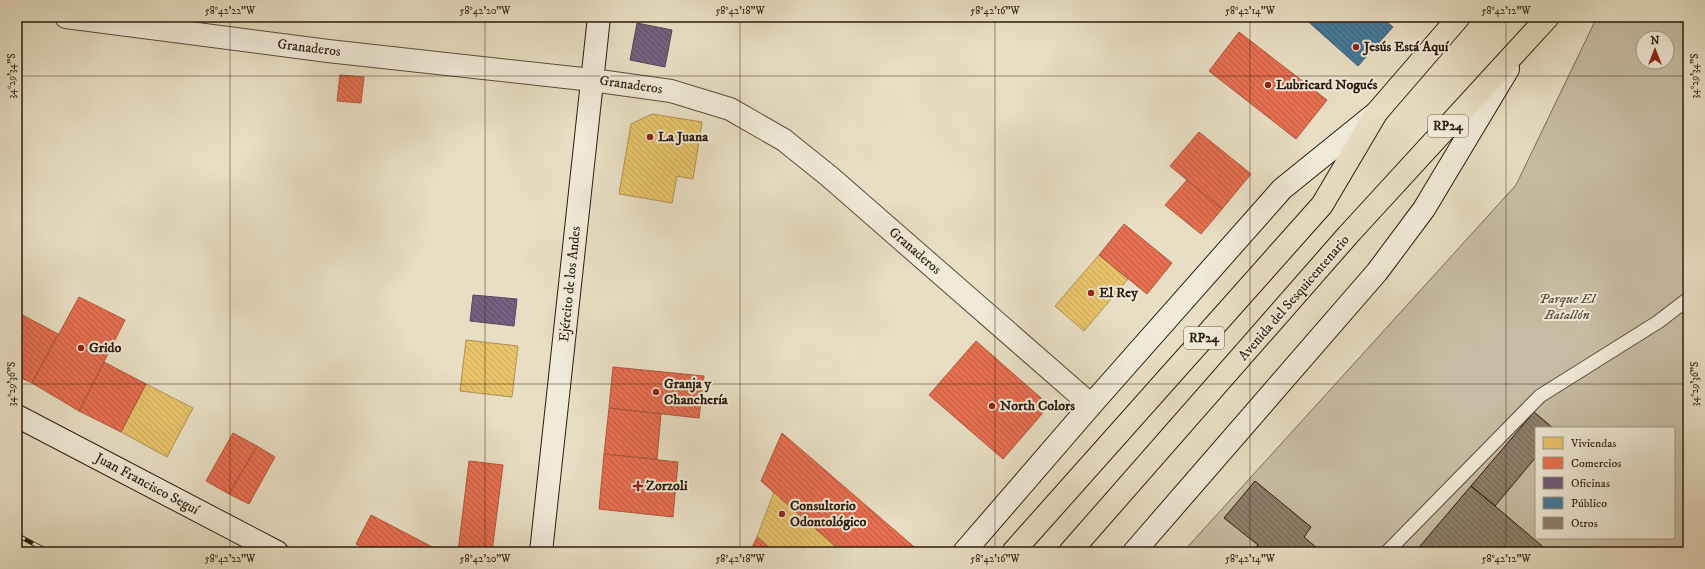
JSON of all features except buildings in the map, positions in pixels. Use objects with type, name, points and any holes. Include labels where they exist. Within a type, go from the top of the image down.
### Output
[{"type":"main road","name":"RP24","points":[[1013,552],[1322,205],[1377,112],[1458,17]]},
{"type":"main road","name":"Avenida del Sesquicentenario","points":[[1070,552],[1348,235],[1548,17]]},
{"type":"street","name":"Granaderos","points":[[66,17],[328,51],[592,80],[671,91],[730,109],[784,140],[830,177],[1091,405]]},
{"type":"street","name":"Ejército de los Andes","points":[[541,552],[599,17]]},
{"type":"street","name":"Avenida del Sesquicentenario","points":[[1134,552],[1377,272],[1424,209],[1521,46]]},
{"type":"street","points":[[964,552],[1091,405],[1282,189],[1377,112]]},
{"type":"street","name":"Juan Francisco Seguí","points":[[17,416],[277,552]]},
{"type":"lane","points":[[1387,552],[1540,396],[1658,322],[1688,299]]},
{"type":"green space","name":"Parque El Batallón","points":[[1597,17],[1688,17],[1688,552],[1183,552],[1516,185]]},
{"type":"railway","points":[[17,535],[49,552]]},
{"type":"place","name":"Jesús Está Aquí","points":[[1356,47]]},
{"type":"place","name":"Lubricard Nogués","points":[[1268,85]]},
{"type":"place","name":"La Juana","points":[[650,137]]},
{"type":"place","name":"El Rey","points":[[1091,293]]},
{"type":"place","name":"Grido","points":[[81,348]]},
{"type":"place","name":"Granja y Chanchería","points":[[656,392]]},
{"type":"place","name":"North Colors","points":[[992,406]]},
{"type":"place","name":"Zorzoli","points":[[638,486]]},
{"type":"place","name":"Consultorio Odontológico","points":[[782,514]]}]
